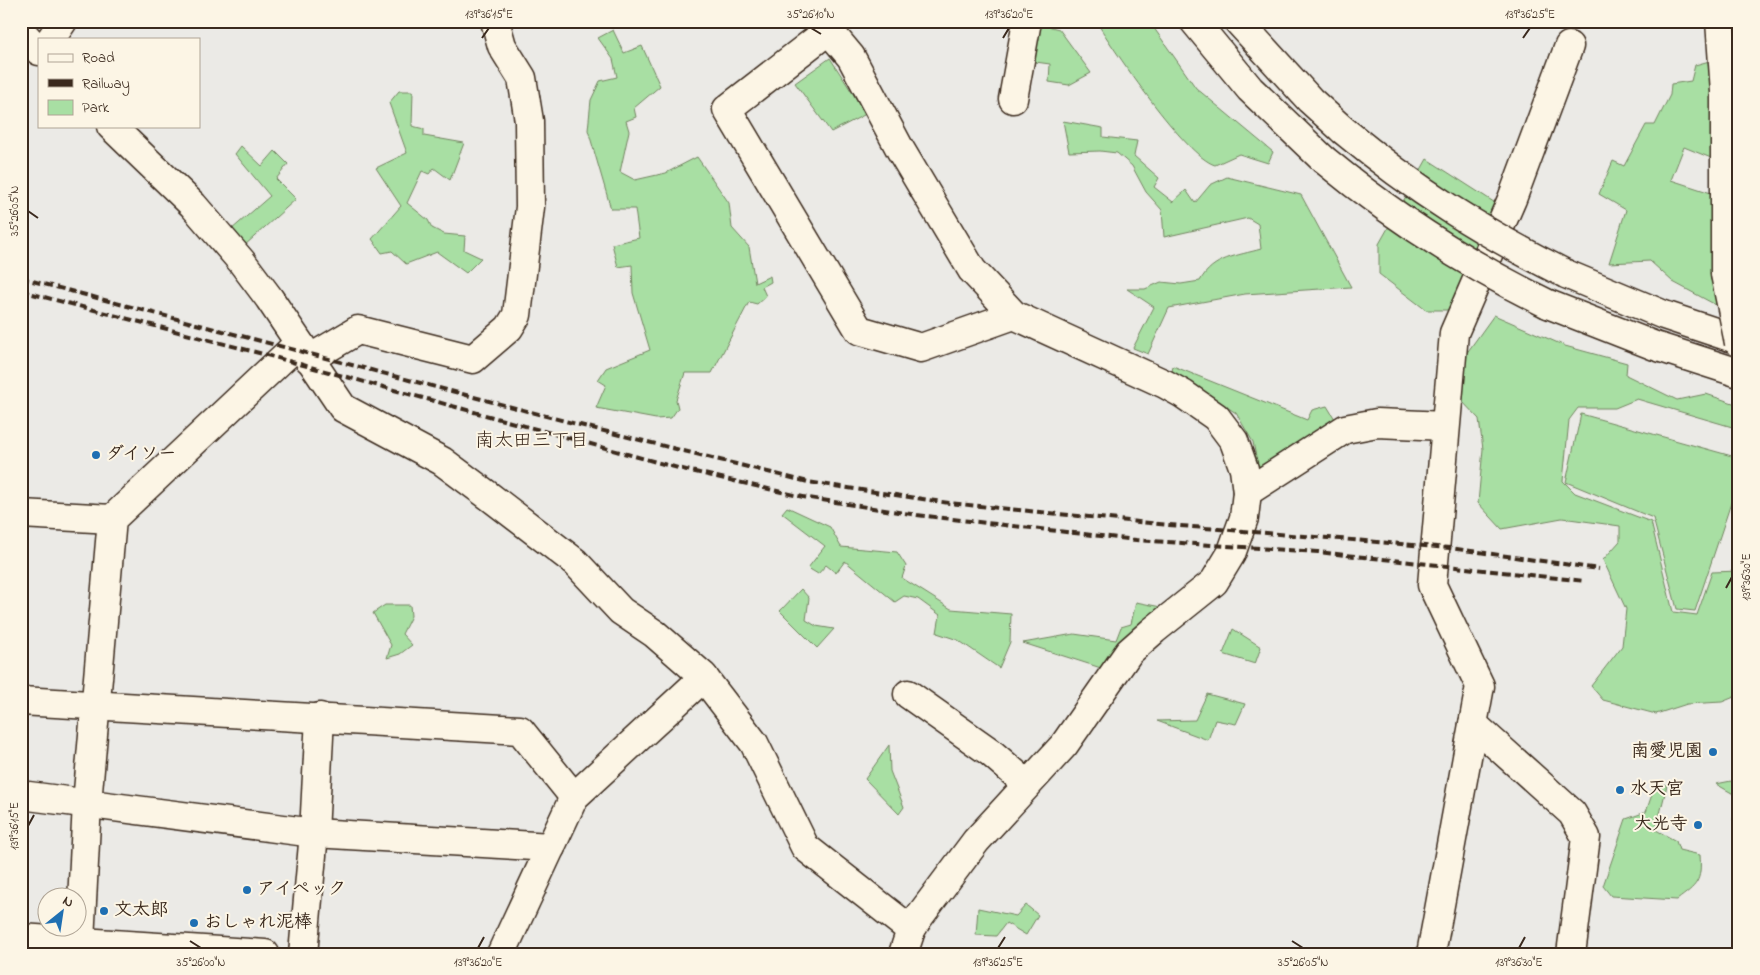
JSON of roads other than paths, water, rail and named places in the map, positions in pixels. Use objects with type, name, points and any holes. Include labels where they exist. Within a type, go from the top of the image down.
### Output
[{"type":"main road","points":[[40,38],[63,21]]},
{"type":"main road","points":[[80,941],[87,803],[112,519],[304,351],[358,330],[472,359],[509,328],[517,315],[530,206],[529,121],[522,78],[502,46],[495,21]]},
{"type":"main road","points":[[1013,99],[1026,21]]},
{"type":"main road","points":[[1194,21],[1250,89],[1323,159],[1373,200],[1414,229],[1500,280],[1548,304],[1655,346],[1739,373]]},
{"type":"main road","points":[[1238,21],[1310,100],[1394,172],[1433,199],[1479,228],[1566,274],[1664,316],[1739,342],[1729,252],[1725,92],[1720,21]]},
{"type":"main road","points":[[113,128],[193,205],[242,262],[269,298],[342,408],[442,461],[490,496],[575,562],[621,611],[655,634],[704,677],[754,742],[804,847],[907,942],[976,842],[1064,745],[1129,652],[1214,582],[1231,554],[1244,518],[1247,492],[1244,468],[1234,441],[1216,417],[1165,384],[1014,315],[972,270],[900,149],[851,57],[825,26],[727,109],[859,330],[921,348],[1014,315]]},
{"type":"main road","points":[[1431,954],[1480,686],[1432,584],[1454,333],[1512,199],[1569,46]]},
{"type":"main road","points":[[1247,492],[1345,429],[1377,423],[1445,426]]},
{"type":"main road","points":[[21,514],[112,519]]},
{"type":"main road","points":[[501,954],[574,797],[704,677]]},
{"type":"main road","points":[[908,694],[990,752],[1027,784]]},
{"type":"main road","points":[[21,701],[520,730],[574,797]]},
{"type":"main road","points":[[303,954],[314,834],[320,717]]},
{"type":"main road","points":[[1473,724],[1572,813],[1586,837],[1571,954]]},
{"type":"main road","points":[[21,795],[314,834],[551,847]]},
{"type":"main road","points":[[21,938],[265,954]]},
{"type":"railway","points":[[21,278],[584,426],[808,482],[949,503],[1169,525],[1450,548],[1599,569]]},
{"type":"railway","points":[[21,291],[263,354],[678,468],[803,497],[917,515],[1136,540],[1318,552],[1585,581]]},
{"type":"place","name":"ダイソー","points":[[96,455]]},
{"type":"place","name":"南愛児園","points":[[1713,752]]},
{"type":"place","name":"水天宮","points":[[1620,790]]},
{"type":"place","name":"大光寺","points":[[1698,825]]},
{"type":"place","name":"アイペック","points":[[247,890]]},
{"type":"place","name":"文太郎","points":[[104,911]]},
{"type":"place","name":"おしゃれ泥棒","points":[[194,923]]},
{"type":"district","name":"南太田三丁目","points":[[532,441]]}]
